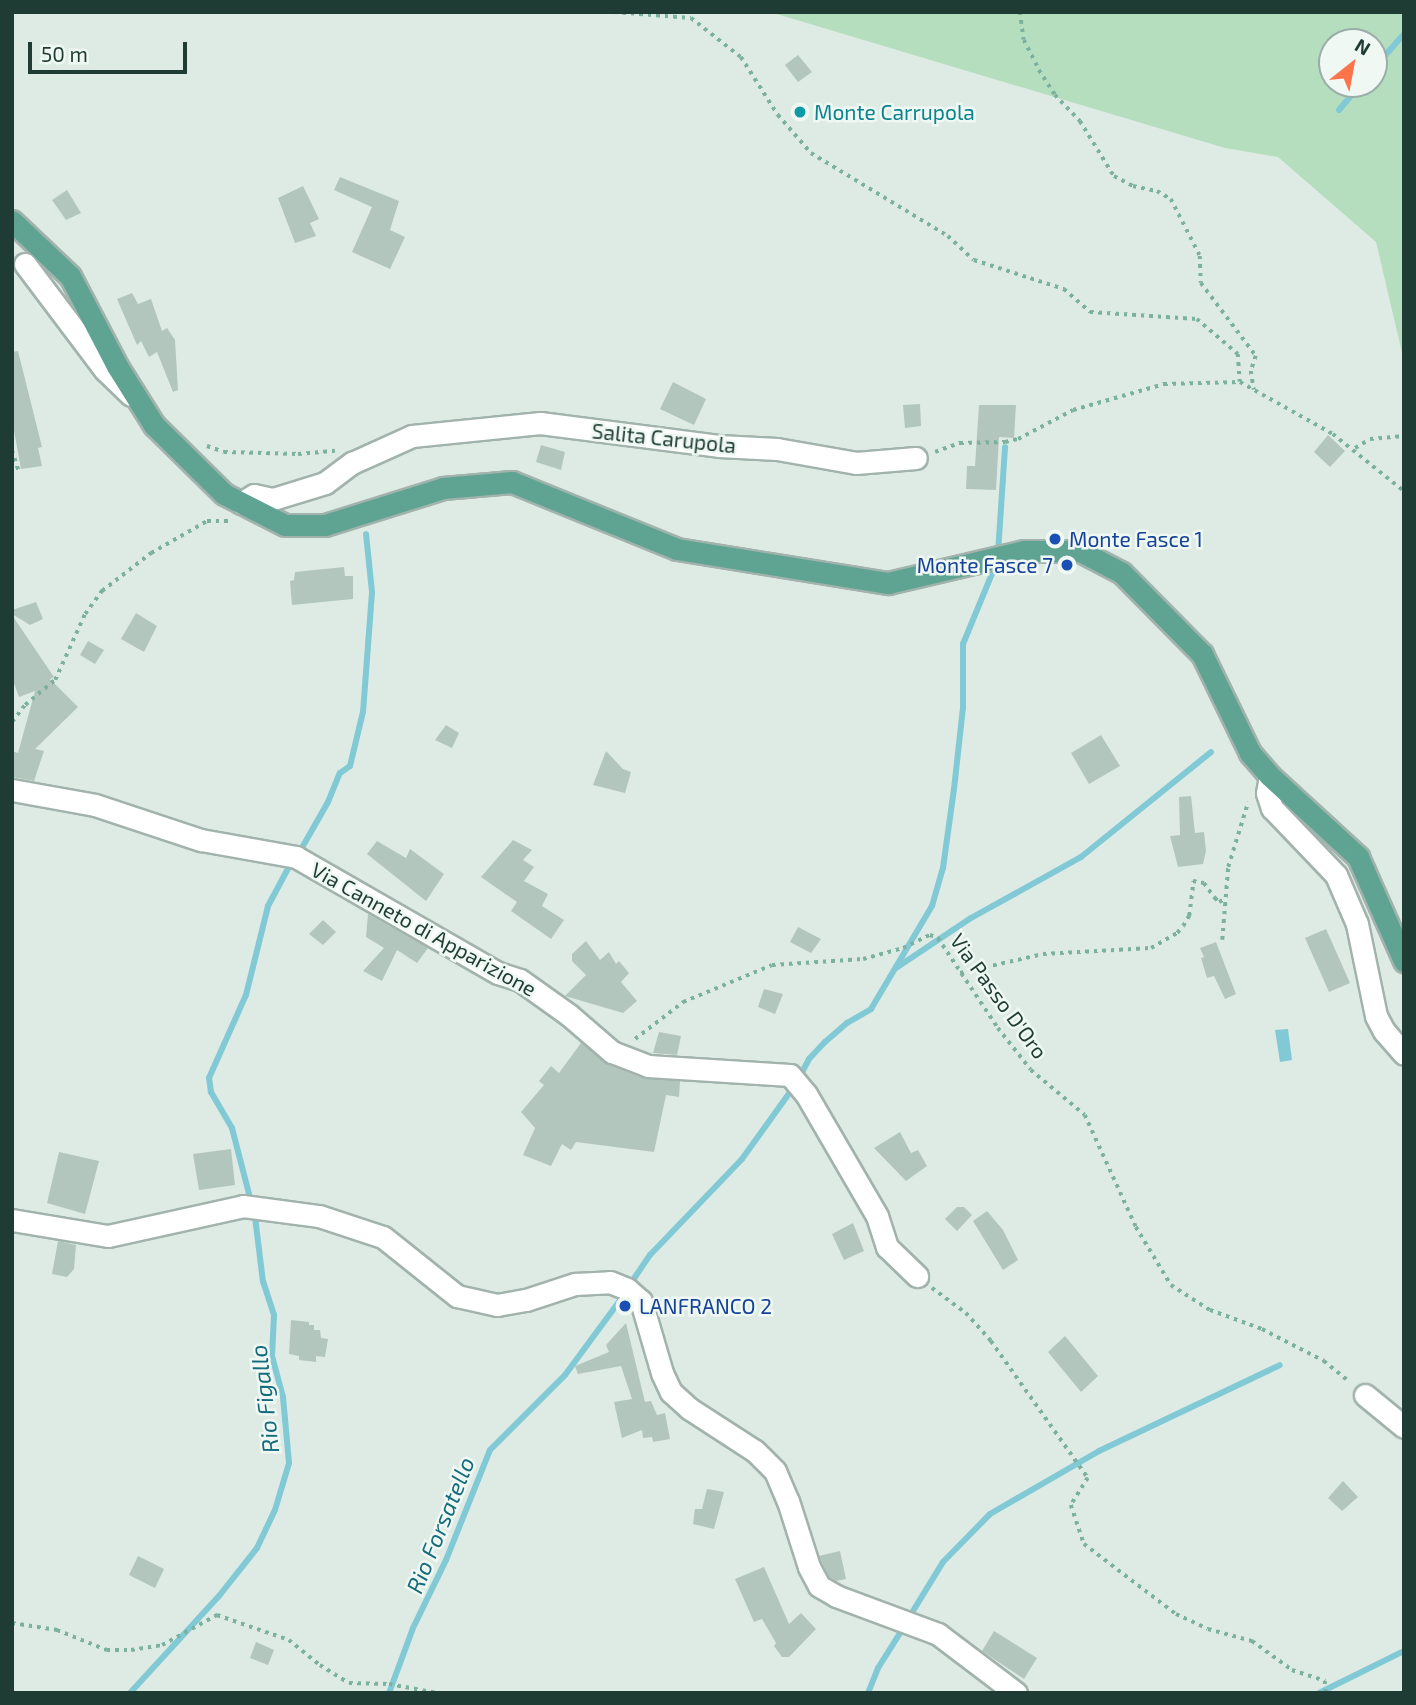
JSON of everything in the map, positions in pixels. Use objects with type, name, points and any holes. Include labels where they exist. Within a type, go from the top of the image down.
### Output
[{"type":"main road","points":[[12,221],[70,276],[138,401],[154,425],[224,494],[285,525],[325,525],[443,488],[512,482],[677,549],[888,583],[1024,551],[1080,551],[1122,573],[1202,654],[1250,753],[1270,776],[1358,857],[1404,961]]},
{"type":"street","points":[[24,264],[105,370],[138,401]]},
{"type":"street","name":"Salita Carupola","points":[[242,504],[254,495],[264,499],[289,497],[325,483],[352,463],[412,436],[540,423],[719,446],[777,449],[856,463],[887,463],[916,458]]},
{"type":"street","points":[[1270,776],[1267,793],[1272,808],[1336,875],[1357,924],[1376,1016],[1404,1054]]},
{"type":"street","name":"Via Canneto di Apparizione","points":[[12,790],[96,806],[201,840],[296,857],[498,973],[520,980],[569,1015],[612,1052],[648,1066],[790,1076],[806,1094],[870,1205],[887,1247],[917,1276]]},
{"type":"street","points":[[12,1220],[108,1237],[243,1206],[319,1216],[383,1237],[457,1296],[497,1305],[575,1284],[610,1282],[627,1289],[641,1301],[662,1373],[671,1392],[690,1409],[755,1451],[775,1471],[788,1501],[809,1567],[819,1586],[836,1596],[938,1634],[1016,1693]]},
{"type":"street","points":[[1365,1395],[1404,1427]]},
{"type":"path","points":[[614,12],[691,18],[741,57],[778,115],[811,153],[948,236],[974,260],[1064,289],[1090,312],[1197,319],[1238,354],[1240,382]]},
{"type":"path","points":[[1020,12],[1024,40],[1039,70],[1055,95],[1080,121],[1114,176],[1171,199],[1200,256],[1201,283],[1256,356],[1251,371],[1254,390]]},
{"type":"path","points":[[916,458],[960,443],[1018,439],[1073,410],[1164,384],[1240,382],[1354,448],[1404,491]]},
{"type":"path","points":[[1354,448],[1370,439],[1404,436]]},
{"type":"path","points":[[203,445],[224,452],[298,454],[327,449],[336,451],[352,463]]},
{"type":"path","points":[[12,450],[20,474]]},
{"type":"path","points":[[12,722],[25,705],[55,680],[85,614],[102,591],[151,553],[207,521],[234,521],[242,504]]},
{"type":"path","points":[[1222,940],[1223,900],[1231,854],[1249,800]]},
{"type":"path","points":[[960,974],[1043,954],[1151,948],[1177,933],[1183,926],[1189,916],[1189,895],[1193,881],[1204,883],[1219,902],[1223,900]]},
{"type":"path","name":"Via Passo D'Oro","points":[[612,1052],[641,1035],[683,1002],[772,965],[863,959],[903,948],[930,935],[942,941],[960,974],[1031,1070],[1085,1115],[1136,1227],[1171,1285],[1210,1310],[1262,1329],[1324,1362],[1365,1395]]},
{"type":"path","points":[[917,1276],[966,1313],[991,1341],[1087,1478],[1071,1505],[1084,1544],[1176,1614],[1208,1629],[1252,1641],[1292,1670],[1325,1681],[1326,1693]]},
{"type":"path","points":[[12,1623],[57,1630],[107,1650],[131,1650],[162,1645],[214,1615],[250,1624],[289,1640],[320,1665],[349,1683],[389,1684],[437,1693]]},
{"type":"green space","points":[[770,12],[1404,12],[1404,361],[1376,242],[1278,157],[1225,148]]},
{"type":"water","points":[[1288,1029],[1292,1060],[1280,1062],[1275,1030]]},
{"type":"building","points":[[798,55],[812,72],[798,82],[785,65]]},
{"type":"building","points":[[340,177],[399,201],[390,230],[405,237],[390,269],[352,252],[372,207],[334,190]]},
{"type":"building","points":[[303,186],[319,219],[310,223],[316,236],[295,243],[278,198]]},
{"type":"building","points":[[67,190],[81,213],[66,220],[52,200]]},
{"type":"building","points":[[132,293],[138,304],[151,299],[162,331],[167,328],[175,340],[178,390],[173,392],[157,352],[149,357],[141,341],[137,345],[117,299]]},
{"type":"building","points":[[18,351],[42,447],[38,448],[42,466],[21,469],[12,420],[12,352]]},
{"type":"building","points":[[673,382],[706,399],[694,425],[660,409]]},
{"type":"building","points":[[920,404],[921,426],[905,428],[903,405]]},
{"type":"building","points":[[979,405],[1016,405],[1014,438],[999,437],[996,490],[966,489],[967,466],[975,466]]},
{"type":"building","points":[[1328,435],[1345,451],[1330,467],[1314,452]]},
{"type":"building","points":[[541,445],[565,452],[561,470],[536,462]]},
{"type":"building","points":[[344,567],[345,576],[353,576],[353,599],[292,605],[290,581],[294,580],[295,572]]},
{"type":"building","points":[[36,602],[43,619],[30,625],[12,614],[12,610]]},
{"type":"building","points":[[136,613],[157,626],[144,652],[121,639]]},
{"type":"building","points":[[12,615],[54,677],[50,679],[78,707],[35,749],[44,751],[34,781],[12,777],[12,751],[18,753],[35,691],[19,697],[12,678]]},
{"type":"building","points":[[88,641],[104,650],[95,664],[80,655]]},
{"type":"building","points":[[446,725],[459,733],[452,748],[435,740]]},
{"type":"building","points":[[1101,735],[1120,766],[1089,784],[1071,753]]},
{"type":"building","points":[[606,751],[623,769],[631,772],[625,793],[593,785]]},
{"type":"building","points":[[1191,796],[1195,833],[1204,832],[1206,851],[1203,864],[1178,867],[1170,836],[1180,835],[1179,797]]},
{"type":"building","points":[[513,840],[532,850],[523,860],[534,867],[524,881],[548,894],[542,906],[564,920],[551,939],[511,911],[517,902],[481,877]]},
{"type":"building","points":[[377,841],[406,858],[410,849],[444,874],[426,901],[367,854]]},
{"type":"building","points":[[368,914],[428,948],[417,963],[397,950],[382,981],[363,971],[384,948],[366,937]]},
{"type":"building","points":[[323,920],[336,932],[323,945],[309,934]]},
{"type":"building","points":[[798,927],[821,939],[811,953],[790,942]]},
{"type":"building","points":[[1326,929],[1350,983],[1329,992],[1305,938]]},
{"type":"building","points":[[586,941],[600,960],[609,952],[616,964],[619,961],[629,973],[621,982],[637,1001],[623,1013],[565,996],[586,975],[572,961],[572,954]]},
{"type":"building","points":[[1216,942],[1236,994],[1225,999],[1214,976],[1207,978],[1201,958],[1204,957],[1200,948]]},
{"type":"building","points":[[764,989],[783,994],[775,1014],[758,1007]]},
{"type":"building","points":[[659,1032],[681,1036],[677,1055],[653,1053]]},
{"type":"building","points":[[581,1043],[607,1064],[643,1078],[680,1081],[679,1097],[666,1095],[654,1152],[576,1142],[571,1150],[562,1144],[551,1166],[523,1155],[535,1128],[521,1112],[544,1085],[539,1081],[551,1066],[559,1073]]},
{"type":"building","points":[[900,1132],[911,1153],[918,1150],[927,1166],[906,1181],[874,1148]]},
{"type":"building","points":[[231,1149],[235,1185],[199,1190],[193,1154]]},
{"type":"building","points":[[59,1152],[99,1161],[85,1214],[47,1203]]},
{"type":"building","points":[[957,1207],[964,1207],[972,1215],[957,1231],[945,1219]]},
{"type":"building","points":[[987,1211],[1003,1230],[1018,1260],[1003,1270],[973,1221]]},
{"type":"building","points":[[853,1223],[864,1251],[844,1260],[832,1234]]},
{"type":"building","points":[[58,1241],[76,1245],[74,1269],[67,1277],[52,1274]]},
{"type":"building","points":[[291,1320],[309,1322],[309,1325],[314,1325],[314,1330],[320,1330],[321,1338],[328,1339],[325,1357],[316,1356],[316,1362],[299,1360],[299,1356],[289,1354]]},
{"type":"building","points":[[626,1323],[645,1402],[651,1401],[657,1415],[665,1413],[670,1439],[653,1442],[652,1437],[643,1438],[642,1430],[622,1438],[614,1402],[632,1399],[621,1366],[578,1374],[575,1366],[609,1352],[606,1345]]},
{"type":"building","points":[[1065,1336],[1098,1376],[1081,1392],[1048,1352]]},
{"type":"building","points":[[1343,1481],[1358,1497],[1342,1511],[1328,1498]]},
{"type":"building","points":[[707,1489],[724,1492],[714,1529],[693,1524],[695,1509],[702,1509]]},
{"type":"building","points":[[840,1551],[846,1579],[836,1581],[829,1577],[819,1556]]},
{"type":"building","points":[[138,1556],[164,1569],[155,1588],[129,1575]]},
{"type":"building","points":[[764,1567],[789,1624],[801,1613],[816,1629],[789,1657],[782,1657],[774,1646],[776,1643],[762,1619],[754,1622],[735,1579]]},
{"type":"building","points":[[994,1631],[1037,1658],[1024,1679],[982,1651]]},
{"type":"building","points":[[256,1642],[274,1650],[268,1665],[250,1658]]},
{"type":"waterway","points":[[1388,52],[1404,34]]},
{"type":"waterway","points":[[1339,110],[1349,98]]},
{"type":"waterway","points":[[998,553],[1005,447]]},
{"type":"waterway","points":[[299,853],[328,802],[340,773],[350,766],[363,712],[372,592],[366,534]]},
{"type":"waterway","points":[[799,1078],[809,1059],[825,1042],[847,1023],[871,1009],[932,906],[943,868],[954,789],[963,708],[963,644],[996,564]]},
{"type":"waterway","points":[[896,968],[971,918],[1081,857],[1211,752]]},
{"type":"waterway","name":"Rio Figallo","points":[[130,1693],[219,1596],[257,1548],[275,1510],[289,1463],[283,1397],[272,1356],[274,1315],[263,1282],[255,1217],[232,1128],[211,1092],[209,1078],[246,995],[268,906],[292,861]]},
{"type":"waterway","points":[[633,1280],[650,1255],[742,1159],[793,1088]]},
{"type":"waterway","name":"Rio Forsatello","points":[[389,1693],[413,1628],[446,1560],[490,1450],[565,1375],[624,1295]]},
{"type":"waterway","points":[[913,1611],[943,1562],[990,1514],[1099,1451],[1280,1365]]},
{"type":"waterway","points":[[868,1693],[878,1668],[902,1630]]},
{"type":"waterway","points":[[1319,1693],[1404,1651]]},
{"type":"place","name":"Monte Carrupola","points":[[800,112]]},
{"type":"place","name":"Monte Fasce 1","points":[[1055,539]]},
{"type":"place","name":"Monte Fasce 7","points":[[1067,565]]},
{"type":"place","name":"LANFRANCO 2","points":[[625,1306]]}]
